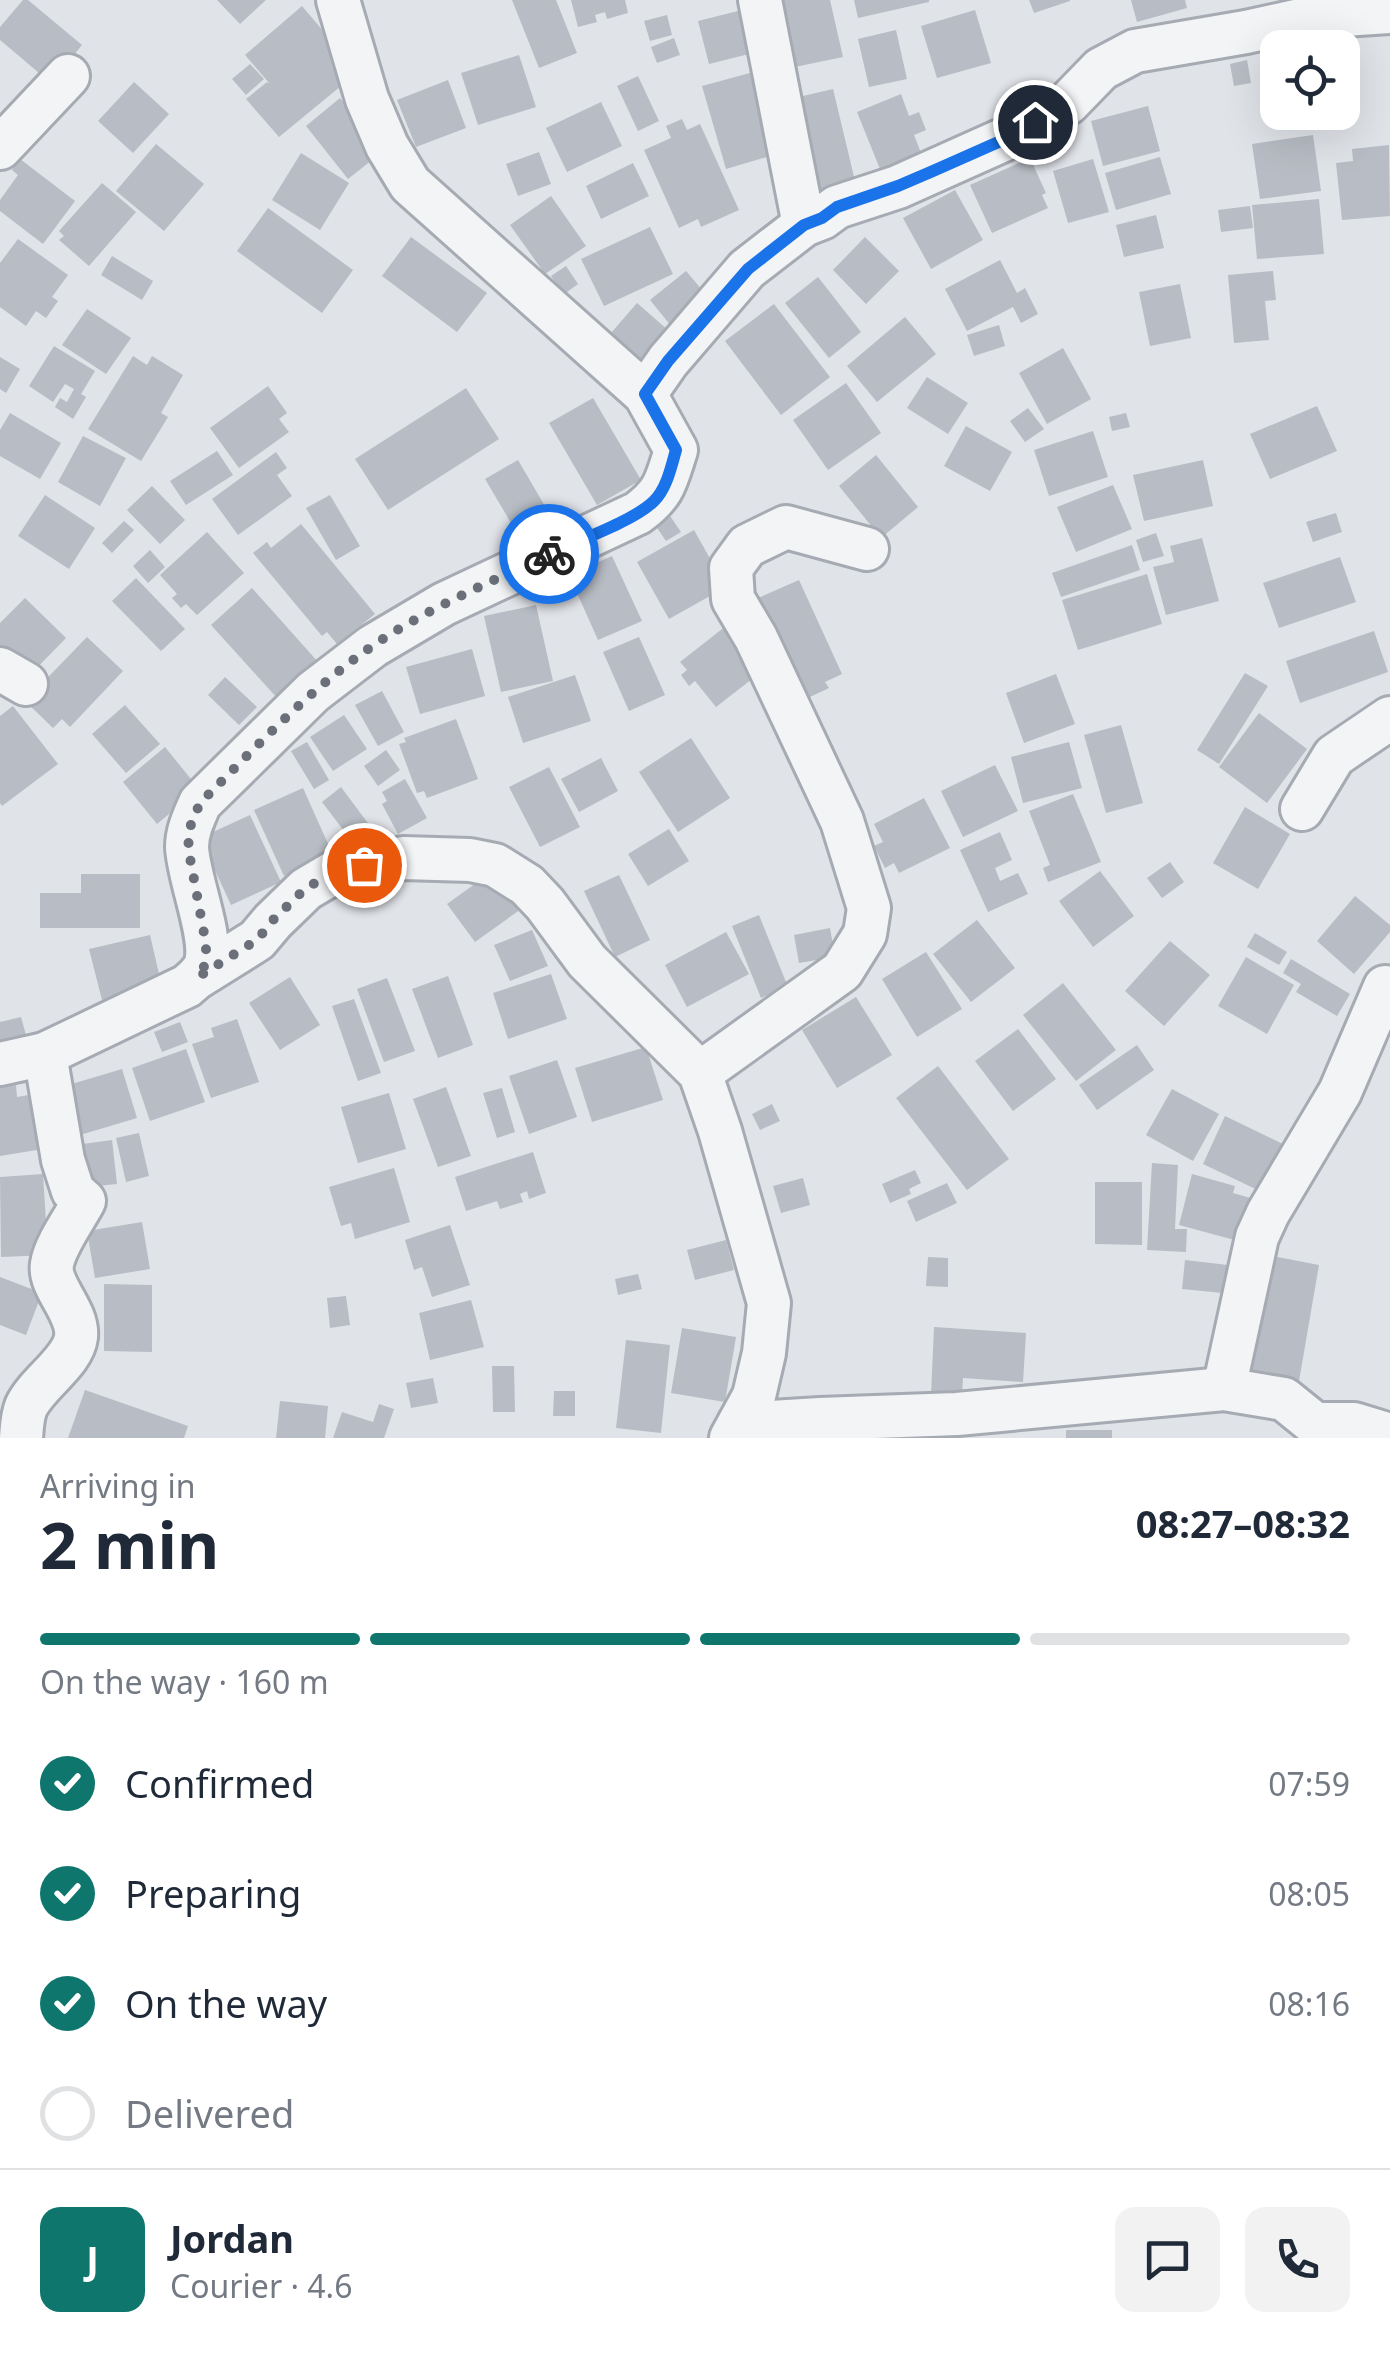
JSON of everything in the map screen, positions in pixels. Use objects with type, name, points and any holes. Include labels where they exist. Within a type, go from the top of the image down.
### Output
[{"type":"street","points":[[198,977],[206,963],[206,944],[188,847],[191,824],[200,803],[312,692],[373,646],[444,604],[638,513],[656,499],[676,450],[645,394],[410,184],[387,146],[367,100],[338,0]]},
{"type":"street","points":[[760,0],[804,225]]},
{"type":"street","points":[[645,394],[668,361],[748,269],[804,225],[837,207],[898,186],[1003,140],[1068,103],[1101,70],[1135,50],[1242,16],[1390,12]]},
{"type":"street","points":[[0,148],[68,76]]},
{"type":"street","points":[[700,1073],[842,972],[865,934],[869,908],[842,821],[756,638],[732,598],[731,568],[747,546],[786,527],[867,549]]},
{"type":"street","points":[[1302,809],[1334,756],[1390,718]]},
{"type":"street","points":[[0,1064],[45,1054],[186,986],[257,940],[306,888],[333,873],[403,858],[470,860],[495,865],[527,885],[587,961],[700,1073],[769,1304],[764,1354],[754,1396],[735,1431]]},
{"type":"street","points":[[1224,1389],[1257,1236],[1340,1092],[1385,987],[1390,992]]},
{"type":"street","points":[[21,1438],[28,1404],[69,1355],[76,1336],[52,1266],[84,1200],[73,1191],[63,1160],[45,1054]]},
{"type":"street","points":[[735,1431],[1224,1389],[1284,1399],[1315,1424],[1354,1424],[1390,1435]]},
{"type":"building","points":[[23,0],[28,0],[82,45],[51,83],[0,40],[0,27]]},
{"type":"building","points":[[217,0],[266,0],[240,24]]},
{"type":"building","points":[[512,0],[556,0],[577,53],[539,68]]},
{"type":"building","points":[[571,0],[625,0],[628,13],[607,19],[605,12],[595,15],[597,22],[578,27]]},
{"type":"building","points":[[775,0],[830,0],[843,57],[790,68]]},
{"type":"building","points":[[854,0],[929,0],[929,2],[858,18]]},
{"type":"building","points":[[1029,0],[1070,0],[1070,1],[1034,13]]},
{"type":"building","points":[[1131,0],[1185,0],[1187,8],[1137,22]]},
{"type":"building","points":[[302,6],[358,72],[279,137],[246,99],[267,82],[270,84],[245,55]]},
{"type":"building","points":[[746,9],[757,52],[709,64],[698,21]]},
{"type":"building","points":[[975,10],[991,63],[937,78],[921,26]]},
{"type":"building","points":[[667,15],[672,35],[650,41],[644,21]]},
{"type":"building","points":[[896,30],[907,79],[869,87],[858,39]]},
{"type":"building","points":[[674,38],[680,55],[657,63],[651,47]]},
{"type":"building","points":[[519,55],[536,107],[478,125],[461,73]]},
{"type":"building","points":[[1247,60],[1251,83],[1234,86],[1230,64]]},
{"type":"building","points":[[250,64],[264,79],[246,95],[232,79]]},
{"type":"building","points":[[761,70],[777,154],[726,169],[702,86]]},
{"type":"building","points":[[638,76],[659,121],[638,131],[617,86]]},
{"type":"building","points":[[448,80],[466,128],[416,147],[397,100]]},
{"type":"building","points":[[134,82],[169,114],[133,153],[98,121]]},
{"type":"building","points":[[833,89],[855,181],[812,191],[790,99]]},
{"type":"building","points":[[901,94],[909,116],[919,112],[926,130],[914,135],[921,153],[880,169],[857,112]]},
{"type":"building","points":[[340,98],[364,129],[359,134],[377,156],[348,179],[306,126]]},
{"type":"building","points":[[601,102],[622,146],[567,172],[546,128]]},
{"type":"building","points":[[1148,106],[1160,151],[1103,166],[1091,121]]},
{"type":"building","points":[[682,119],[687,130],[700,124],[739,210],[701,227],[698,219],[679,228],[644,150],[671,138],[666,126]]},
{"type":"building","points":[[1313,135],[1321,191],[1260,199],[1252,144]]},
{"type":"building","points":[[156,144],[204,184],[164,231],[116,191]]},
{"type":"building","points":[[1389,145],[1390,216],[1342,220],[1336,163],[1353,161],[1352,149]]},
{"type":"building","points":[[539,152],[551,184],[518,196],[506,164]]},
{"type":"building","points":[[301,153],[349,183],[320,230],[272,200]]},
{"type":"building","points":[[1160,157],[1171,194],[1116,210],[1105,173]]},
{"type":"building","points":[[1030,158],[1046,193],[1042,195],[1048,208],[992,233],[970,185]]},
{"type":"building","points":[[20,159],[75,201],[43,244],[0,211],[0,200],[18,175],[12,170]]},
{"type":"building","points":[[1093,159],[1109,212],[1068,223],[1053,171]]},
{"type":"building","points":[[633,163],[649,196],[601,219],[586,186]]},
{"type":"building","points":[[102,183],[136,212],[89,266],[59,240],[64,236],[59,231]]},
{"type":"building","points":[[955,190],[983,240],[931,269],[903,218]]},
{"type":"building","points":[[551,196],[586,246],[545,274],[510,225]]},
{"type":"building","points":[[1319,199],[1324,254],[1257,259],[1252,205]]},
{"type":"building","points":[[1250,206],[1253,228],[1221,232],[1218,210]]},
{"type":"building","points":[[268,208],[353,270],[322,313],[237,251]]},
{"type":"building","points":[[1156,215],[1164,248],[1124,257],[1116,225]]},
{"type":"building","points":[[650,227],[673,274],[604,306],[581,259]]},
{"type":"building","points":[[411,237],[487,293],[457,332],[382,276]]},
{"type":"building","points":[[865,237],[899,271],[866,304],[833,270]]},
{"type":"building","points":[[18,239],[68,275],[52,297],[58,301],[46,318],[36,311],[26,326],[0,307],[0,263]]},
{"type":"building","points":[[112,256],[153,281],[142,300],[101,275]]},
{"type":"building","points":[[1000,260],[1017,293],[1025,288],[1038,314],[1021,323],[1013,307],[967,331],[945,289]]},
{"type":"building","points":[[566,266],[578,284],[563,295],[551,276]]},
{"type":"building","points":[[686,271],[709,298],[672,327],[650,300]]},
{"type":"building","points":[[1273,271],[1276,300],[1265,301],[1269,340],[1234,343],[1228,275]]},
{"type":"building","points":[[818,277],[861,332],[829,358],[785,303]]},
{"type":"building","points":[[1180,284],[1191,338],[1150,346],[1139,292]]},
{"type":"building","points":[[637,303],[677,338],[646,374],[605,340]]},
{"type":"building","points":[[774,304],[830,377],[781,415],[725,341]]},
{"type":"building","points":[[87,309],[131,338],[106,374],[62,345]]},
{"type":"building","points":[[905,317],[936,354],[877,402],[847,366]]},
{"type":"building","points":[[999,325],[1005,346],[974,356],[967,335]]},
{"type":"building","points":[[54,346],[95,371],[81,394],[86,397],[73,419],[55,407],[60,398],[67,402],[74,389],[65,384],[53,402],[29,386]]},
{"type":"building","points":[[1063,348],[1091,399],[1047,424],[1019,373]]},
{"type":"building","points":[[133,356],[147,365],[152,356],[183,375],[161,413],[168,417],[141,461],[88,429]]},
{"type":"building","points":[[0,357],[20,369],[6,393],[0,389]]},
{"type":"building","points":[[927,377],[968,403],[948,434],[907,408]]},
{"type":"building","points":[[846,383],[881,433],[828,470],[793,420]]},
{"type":"building","points":[[268,386],[287,413],[279,419],[289,432],[239,468],[210,428]]},
{"type":"building","points":[[466,388],[499,439],[388,510],[355,459]]},
{"type":"building","points":[[593,398],[641,480],[597,505],[549,423]]},
{"type":"building","points":[[1317,406],[1337,451],[1270,479],[1250,434]]},
{"type":"building","points":[[1028,408],[1044,429],[1025,442],[1010,421]]},
{"type":"building","points":[[10,413],[61,443],[40,479],[0,456],[0,430]]},
{"type":"building","points":[[1126,413],[1130,427],[1112,431],[1109,417]]},
{"type":"building","points":[[966,426],[1012,452],[990,491],[944,466]]},
{"type":"building","points":[[1093,431],[1108,477],[1049,496],[1034,450]]},
{"type":"building","points":[[83,436],[126,458],[100,506],[58,482]]},
{"type":"building","points":[[217,451],[233,475],[186,505],[170,481]]},
{"type":"building","points":[[276,452],[287,468],[277,475],[292,496],[238,535],[212,499]]},
{"type":"building","points":[[876,455],[918,507],[881,538],[839,486]]},
{"type":"building","points":[[518,460],[549,513],[558,508],[569,526],[527,550],[485,479]]},
{"type":"building","points":[[1203,460],[1213,506],[1144,521],[1133,475]]},
{"type":"building","points":[[1113,485],[1132,529],[1076,552],[1057,507]]},
{"type":"building","points":[[152,486],[185,520],[160,544],[127,510]]},
{"type":"building","points":[[45,495],[95,528],[69,569],[18,536]]},
{"type":"building","points":[[330,495],[360,546],[336,560],[306,508]]},
{"type":"building","points":[[668,513],[681,532],[666,541],[653,522]]},
{"type":"building","points":[[1336,513],[1342,532],[1313,542],[1306,522]]},
{"type":"building","points":[[124,521],[134,530],[112,553],[102,543]]},
{"type":"building","points":[[301,524],[375,614],[337,644],[327,632],[322,636],[253,553],[267,542],[271,548]]},
{"type":"building","points":[[694,530],[726,587],[669,619],[637,562]]},
{"type":"building","points":[[207,532],[244,573],[197,615],[186,604],[181,608],[172,598],[177,594],[160,575]]},
{"type":"building","points":[[1156,533],[1164,556],[1143,562],[1136,540]]},
{"type":"building","points":[[1202,538],[1219,601],[1166,615],[1153,567],[1174,562],[1170,546]]},
{"type":"building","points":[[1132,545],[1140,570],[1061,597],[1052,573]]},
{"type":"building","points":[[150,550],[165,567],[148,583],[133,566]]},
{"type":"building","points":[[612,556],[642,621],[598,640],[569,575]]},
{"type":"building","points":[[1340,557],[1356,602],[1279,628],[1263,583]]},
{"type":"building","points":[[1147,574],[1162,624],[1078,650],[1062,600]]},
{"type":"building","points":[[136,578],[185,629],[161,651],[112,601]]},
{"type":"building","points":[[799,580],[842,674],[825,682],[829,688],[795,704],[749,602]]},
{"type":"building","points":[[252,588],[319,663],[278,699],[211,625]]},
{"type":"building","points":[[25,598],[66,638],[26,679],[0,654],[0,623]]},
{"type":"building","points":[[536,605],[553,681],[501,692],[484,616]]},
{"type":"building","points":[[726,626],[761,672],[716,707],[695,681],[689,686],[681,675],[687,670],[680,662]]},
{"type":"building","points":[[1374,631],[1388,672],[1300,703],[1286,661]]},
{"type":"building","points":[[87,637],[123,671],[70,727],[62,719],[53,728],[25,701]]},
{"type":"building","points":[[639,637],[665,695],[629,711],[603,652]]},
{"type":"building","points":[[472,649],[485,696],[420,714],[406,667]]},
{"type":"building","points":[[1245,673],[1268,686],[1219,764],[1197,750]]},
{"type":"building","points":[[1056,674],[1075,724],[1024,743],[1006,693]]},
{"type":"building","points":[[575,675],[591,721],[523,743],[508,697]]},
{"type":"building","points":[[225,677],[257,707],[239,725],[208,695]]},
{"type":"building","points":[[382,691],[404,732],[378,746],[355,705]]},
{"type":"building","points":[[125,705],[160,744],[126,773],[92,734]]},
{"type":"building","points":[[13,706],[58,764],[2,806],[0,716]]},
{"type":"building","points":[[1259,713],[1307,749],[1267,803],[1219,767]]},
{"type":"building","points":[[344,715],[367,749],[333,771],[310,737]]},
{"type":"building","points":[[456,719],[478,779],[427,798],[424,791],[417,793],[399,744],[406,742],[404,738]]},
{"type":"building","points":[[1121,725],[1143,803],[1106,813],[1084,735]]},
{"type":"building","points":[[691,738],[730,798],[678,832],[639,772]]},
{"type":"building","points":[[307,742],[329,780],[314,789],[291,751]]},
{"type":"building","points":[[1069,742],[1082,788],[1023,803],[1011,757]]},
{"type":"building","points":[[165,747],[199,789],[157,824],[123,782]]},
{"type":"building","points":[[386,750],[400,770],[378,786],[364,766]]},
{"type":"building","points":[[601,758],[618,791],[579,812],[561,779]]},
{"type":"building","points":[[995,765],[1018,811],[963,837],[941,791]]},
{"type":"building","points":[[549,767],[580,827],[540,847],[509,787]]},
{"type":"building","points":[[405,779],[427,818],[398,834],[382,804],[387,801],[382,792]]},
{"type":"building","points":[[341,787],[370,826],[351,840],[322,802]]},
{"type":"building","points":[[303,788],[333,855],[284,876],[254,810]]},
{"type":"building","points":[[1073,794],[1101,862],[1048,882],[1043,868],[1050,865],[1029,811]]},
{"type":"building","points":[[924,798],[950,848],[899,873],[894,863],[885,868],[874,846],[883,842],[874,824]]},
{"type":"building","points":[[1245,807],[1290,834],[1258,889],[1213,863]]},
{"type":"building","points":[[250,815],[281,882],[231,905],[200,838]]},
{"type":"building","points":[[669,829],[689,861],[648,886],[628,854]]},
{"type":"building","points":[[1000,832],[1012,860],[995,868],[1000,881],[1018,873],[1028,894],[988,912],[960,850]]},
{"type":"building","points":[[1170,862],[1184,882],[1162,898],[1147,878]]},
{"type":"building","points":[[1100,871],[1134,916],[1093,947],[1059,901]]},
{"type":"building","points":[[81,874],[140,874],[140,928],[40,928],[40,893],[81,893]]},
{"type":"building","points":[[619,875],[650,940],[615,957],[584,891]]},
{"type":"building","points":[[486,876],[521,909],[475,942],[447,904]]},
{"type":"building","points":[[1355,896],[1390,925],[1390,932],[1354,974],[1317,941]]},
{"type":"building","points":[[759,915],[788,987],[761,998],[732,926]]},
{"type":"building","points":[[977,920],[1015,968],[971,1002],[933,954]]},
{"type":"building","points":[[830,928],[835,957],[799,963],[794,935]]},
{"type":"building","points":[[532,930],[548,966],[510,981],[494,945]]},
{"type":"building","points":[[726,932],[749,974],[687,1007],[665,965]]},
{"type":"building","points":[[1255,933],[1287,952],[1279,965],[1247,947]]},
{"type":"building","points":[[150,935],[162,987],[102,1000],[89,949]]},
{"type":"building","points":[[1170,941],[1210,975],[1164,1026],[1125,991]]},
{"type":"building","points":[[926,952],[962,1009],[917,1037],[882,979]]},
{"type":"building","points":[[1246,957],[1294,985],[1267,1034],[1218,1006]]},
{"type":"building","points":[[1291,959],[1350,994],[1337,1016],[1296,992],[1301,984],[1283,973]]},
{"type":"building","points":[[551,974],[567,1019],[508,1039],[493,993]]},
{"type":"building","points":[[448,976],[473,1045],[438,1058],[412,989]]},
{"type":"building","points":[[290,977],[320,1025],[280,1050],[249,1003]]},
{"type":"building","points":[[387,978],[415,1051],[384,1062],[357,989]]},
{"type":"building","points":[[1063,983],[1116,1050],[1076,1081],[1023,1015]]},
{"type":"building","points":[[856,997],[892,1055],[837,1088],[802,1030]]},
{"type":"building","points":[[354,999],[381,1073],[358,1081],[332,1006]]},
{"type":"building","points":[[21,1017],[29,1046],[0,1053],[0,1022]]},
{"type":"building","points":[[237,1019],[259,1082],[211,1098],[192,1044],[214,1037],[211,1028]]},
{"type":"building","points":[[180,1022],[188,1042],[162,1052],[154,1032]]},
{"type":"building","points":[[1018,1029],[1056,1079],[1013,1111],[975,1061]]},
{"type":"building","points":[[1137,1045],[1154,1070],[1097,1110],[1079,1085]]},
{"type":"building","points":[[646,1047],[663,1100],[592,1122],[575,1068]]},
{"type":"building","points":[[186,1049],[205,1102],[150,1121],[132,1068]]},
{"type":"building","points":[[557,1060],[577,1117],[529,1134],[509,1076]]},
{"type":"building","points":[[938,1066],[1009,1159],[967,1190],[896,1098]]},
{"type":"building","points":[[122,1069],[137,1118],[80,1135],[65,1086]]},
{"type":"building","points":[[16,1085],[17,1097],[35,1094],[43,1149],[0,1156],[0,1088]]},
{"type":"building","points":[[446,1087],[471,1156],[438,1167],[413,1099]]},
{"type":"building","points":[[502,1088],[515,1132],[497,1138],[483,1093]]},
{"type":"building","points":[[1172,1089],[1219,1114],[1193,1161],[1146,1135]]},
{"type":"building","points":[[389,1093],[406,1149],[358,1163],[341,1107]]},
{"type":"building","points":[[772,1104],[780,1121],[760,1130],[752,1114]]},
{"type":"building","points":[[1225,1116],[1287,1146],[1264,1193],[1203,1164]]},
{"type":"building","points":[[139,1133],[149,1176],[126,1182],[116,1138]]},
{"type":"building","points":[[112,1140],[117,1184],[88,1187],[83,1144]]},
{"type":"building","points":[[533,1152],[546,1193],[529,1199],[527,1191],[520,1194],[523,1202],[500,1209],[497,1201],[466,1211],[455,1177]]},
{"type":"building","points":[[1152,1163],[1178,1165],[1175,1229],[1187,1229],[1186,1252],[1147,1250]]},
{"type":"building","points":[[394,1168],[410,1222],[355,1239],[351,1223],[341,1226],[329,1187]]},
{"type":"building","points":[[915,1170],[921,1183],[909,1189],[911,1194],[890,1203],[882,1184]]},
{"type":"building","points":[[43,1174],[48,1255],[1,1257],[0,1177]]},
{"type":"building","points":[[1192,1174],[1235,1186],[1233,1193],[1264,1202],[1253,1245],[1179,1225]]},
{"type":"building","points":[[803,1178],[810,1205],[781,1213],[773,1186]]},
{"type":"building","points":[[1095,1182],[1142,1182],[1142,1245],[1095,1244]]},
{"type":"building","points":[[947,1183],[957,1203],[916,1222],[907,1201]]},
{"type":"building","points":[[142,1222],[150,1269],[95,1278],[87,1231]]},
{"type":"building","points":[[450,1225],[470,1285],[432,1297],[422,1267],[414,1270],[405,1240]]},
{"type":"building","points":[[726,1240],[734,1270],[695,1280],[687,1250]]},
{"type":"building","points":[[1263,1254],[1319,1265],[1298,1387],[1241,1377]]},
{"type":"building","points":[[928,1257],[948,1258],[948,1287],[926,1286]]},
{"type":"building","points":[[1185,1260],[1236,1266],[1233,1294],[1182,1289]]},
{"type":"building","points":[[638,1274],[642,1289],[618,1295],[615,1279]]},
{"type":"building","points":[[0,1277],[42,1293],[26,1335],[0,1325]]},
{"type":"building","points":[[104,1284],[152,1285],[152,1352],[104,1351]]},
{"type":"building","points":[[346,1296],[350,1325],[330,1328],[327,1298]]},
{"type":"building","points":[[471,1300],[484,1347],[430,1360],[419,1313]]},
{"type":"building","points":[[934,1327],[1026,1333],[1023,1382],[963,1378],[962,1396],[931,1395]]},
{"type":"building","points":[[682,1328],[736,1337],[725,1402],[671,1393]]},
{"type":"building","points":[[626,1340],[670,1345],[661,1433],[616,1428]]},
{"type":"building","points":[[492,1366],[514,1366],[515,1412],[493,1412]]},
{"type":"building","points":[[433,1378],[438,1403],[411,1408],[406,1383]]},
{"type":"building","points":[[85,1390],[188,1426],[184,1438],[68,1438]]},
{"type":"building","points":[[554,1391],[575,1391],[575,1416],[553,1416]]},
{"type":"building","points":[[280,1401],[328,1406],[325,1438],[276,1438]]},
{"type":"building","points":[[379,1404],[394,1409],[384,1438],[333,1438],[342,1412],[373,1422]]},
{"type":"building","points":[[1066,1430],[1112,1430],[1112,1438],[1066,1438]]},
{"type":"way so far","points":[[364,865],[333,873],[306,888],[257,940],[198,977],[206,963],[206,944],[188,847],[191,824],[200,803],[312,692],[373,646],[444,604],[549,554]]},
{"type":"route","points":[[549,554],[638,513],[656,499],[676,450],[645,394],[668,361],[748,269],[804,225],[837,207],[898,186],[1035,122]]}]
